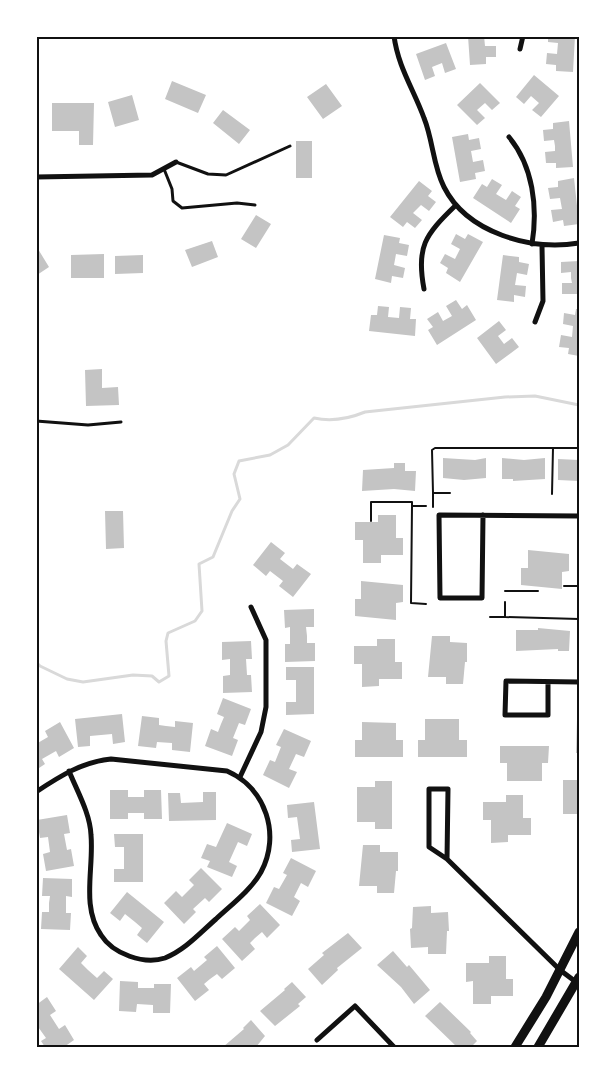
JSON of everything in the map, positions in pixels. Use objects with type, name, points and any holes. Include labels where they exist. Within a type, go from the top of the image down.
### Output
[{"type":"street","points":[[394,36],[403,73],[424,118],[443,186],[455,206],[491,230],[512,240],[542,246],[579,243]]},
{"type":"street","points":[[520,49],[523,36]]},
{"type":"street","points":[[509,137],[520,150],[529,174],[535,207],[532,244]]},
{"type":"street","points":[[36,177],[152,175],[176,162]]},
{"type":"street","points":[[424,289],[419,264],[424,245],[438,223],[455,206]]},
{"type":"street","points":[[535,322],[543,301],[542,246]]},
{"type":"street","points":[[483,515],[482,598],[440,598],[439,515],[483,515],[579,516]]},
{"type":"street","points":[[240,777],[261,732],[266,707],[266,640],[251,607]]},
{"type":"street","points":[[548,682],[548,715],[505,715],[506,681],[579,682]]},
{"type":"street","points":[[36,792],[69,771],[95,761],[111,759],[211,768],[240,777],[257,795],[270,824],[271,850],[260,874],[248,889],[186,946],[164,958],[142,960],[111,947],[94,925],[89,903],[92,873],[91,834],[88,816],[69,771]]},
{"type":"street","points":[[447,858],[448,789],[429,789],[429,847],[447,858],[560,970],[577,979],[538,1047]]},
{"type":"street","points":[[515,1047],[560,970],[579,932]]},
{"type":"street","points":[[317,1040],[355,1006],[394,1047]]},
{"type":"lane","points":[[176,162],[208,174],[226,175],[290,146]]},
{"type":"lane","points":[[163,168],[172,189],[173,200],[182,208],[237,203],[255,205]]},
{"type":"lane","points":[[36,421],[88,425],[121,422]]},
{"type":"path","points":[[433,506],[432,450],[435,448],[579,448]]},
{"type":"path","points":[[552,494],[553,448]]},
{"type":"path","points":[[433,493],[450,493]]},
{"type":"path","points":[[371,521],[371,502],[412,502],[411,604],[426,604]]},
{"type":"path","points":[[412,506],[426,506]]},
{"type":"path","points":[[564,586],[579,586]]},
{"type":"path","points":[[505,591],[538,591]]},
{"type":"path","points":[[505,602],[505,617]]},
{"type":"path","points":[[490,617],[579,619]]},
{"type":"building","points":[[468,36],[484,36],[485,46],[496,46],[496,57],[486,57],[486,64],[470,65]]},
{"type":"building","points":[[548,36],[575,36],[573,72],[556,71],[556,65],[546,64],[547,53],[557,54],[558,43],[548,42]]},
{"type":"building","points":[[446,43],[456,69],[445,73],[442,63],[432,67],[435,76],[425,80],[416,54]]},
{"type":"building","points":[[534,75],[559,96],[541,117],[532,110],[539,103],[531,96],[524,104],[516,97]]},
{"type":"building","points":[[172,81],[206,95],[198,113],[165,99]]},
{"type":"building","points":[[480,83],[500,103],[492,110],[485,103],[477,110],[485,118],[477,125],[457,105]]},
{"type":"building","points":[[326,84],[342,106],[323,119],[307,97]]},
{"type":"building","points":[[132,95],[139,120],[115,127],[108,102]]},
{"type":"building","points":[[52,103],[94,103],[93,145],[79,145],[79,131],[52,131]]},
{"type":"building","points":[[223,110],[250,130],[239,144],[213,123]]},
{"type":"building","points":[[569,121],[573,167],[556,168],[556,163],[546,163],[545,152],[555,151],[555,146],[554,140],[544,141],[543,130],[553,129],[553,123]]},
{"type":"building","points":[[468,134],[469,140],[479,138],[481,149],[471,151],[473,162],[483,160],[485,171],[475,173],[476,179],[460,182],[452,137]]},
{"type":"building","points":[[296,141],[312,141],[312,178],[296,178]]},
{"type":"building","points":[[574,178],[579,224],[564,226],[563,220],[553,222],[551,210],[562,209],[560,198],[550,199],[548,188],[558,187],[558,181]]},
{"type":"building","points":[[492,179],[502,185],[496,194],[506,200],[512,191],[521,197],[515,206],[520,209],[511,223],[473,198],[482,184],[487,187]]},
{"type":"building","points":[[419,181],[432,191],[428,196],[436,202],[429,211],[421,205],[413,213],[422,220],[415,228],[407,222],[403,227],[390,217]]},
{"type":"building","points":[[256,215],[271,224],[256,248],[241,239]]},
{"type":"building","points":[[456,234],[465,239],[468,234],[483,242],[460,282],[446,273],[448,268],[440,263],[445,254],[455,259],[460,249],[451,244]]},
{"type":"building","points":[[384,235],[400,238],[399,243],[409,245],[407,256],[396,254],[394,265],[405,268],[403,278],[392,276],[391,283],[375,279]]},
{"type":"building","points":[[212,241],[218,257],[192,267],[185,250]]},
{"type":"building","points":[[38,249],[49,267],[37,275],[39,279],[36,281],[36,250]]},
{"type":"building","points":[[104,254],[104,278],[71,278],[71,255]]},
{"type":"building","points":[[143,255],[143,273],[115,274],[115,256]]},
{"type":"building","points":[[503,255],[519,257],[519,262],[529,264],[527,275],[517,273],[515,285],[526,286],[525,297],[514,295],[514,302],[497,300]]},
{"type":"building","points":[[579,261],[579,294],[562,294],[562,283],[572,283],[571,272],[561,273],[561,262]]},
{"type":"building","points":[[456,300],[462,309],[467,305],[476,320],[437,345],[428,330],[433,327],[427,319],[438,312],[443,321],[452,316],[446,306]]},
{"type":"building","points":[[378,306],[389,307],[388,317],[399,318],[400,307],[411,308],[410,319],[416,319],[415,336],[369,331],[371,315],[377,315]]},
{"type":"building","points":[[576,309],[579,309],[579,356],[568,354],[569,348],[559,347],[561,335],[572,337],[573,326],[563,324],[564,313],[575,315]]},
{"type":"building","points":[[499,321],[506,330],[498,336],[504,344],[512,338],[519,347],[496,364],[477,338]]},
{"type":"building","points":[[102,369],[102,388],[118,387],[119,405],[86,406],[85,370]]},
{"type":"building","points":[[443,458],[475,460],[486,458],[486,478],[464,480],[443,478]]},
{"type":"building","points":[[502,458],[524,460],[545,458],[545,479],[513,481],[513,479],[502,479]]},
{"type":"building","points":[[558,459],[579,460],[579,481],[558,480]]},
{"type":"building","points":[[394,463],[405,463],[405,471],[416,471],[415,491],[394,489],[362,491],[363,470],[394,468]]},
{"type":"building","points":[[105,511],[123,511],[124,548],[106,549]]},
{"type":"building","points":[[378,515],[396,515],[396,538],[403,538],[403,555],[381,555],[381,563],[363,563],[363,540],[355,540],[355,522],[378,522]]},
{"type":"building","points":[[271,542],[285,553],[280,559],[293,569],[297,564],[311,574],[293,597],[279,586],[283,581],[270,571],[266,576],[253,565]]},
{"type":"building","points":[[528,550],[569,554],[569,571],[562,572],[562,589],[521,585],[521,568],[528,568]]},
{"type":"building","points":[[361,581],[403,585],[403,602],[396,603],[396,620],[355,616],[355,599],[361,599]]},
{"type":"building","points":[[314,609],[314,627],[306,627],[307,643],[315,643],[315,661],[285,662],[285,644],[290,644],[290,627],[285,628],[284,610]]},
{"type":"building","points":[[538,628],[570,631],[569,651],[558,651],[558,649],[516,651],[516,630],[538,630]]},
{"type":"building","points":[[432,636],[450,636],[450,642],[467,643],[467,662],[465,662],[463,684],[446,684],[446,677],[428,677]]},
{"type":"building","points":[[377,639],[395,639],[395,662],[402,662],[402,679],[379,679],[379,686],[362,687],[362,664],[354,664],[354,646],[377,646]]},
{"type":"building","points":[[251,641],[252,659],[246,659],[247,675],[251,675],[252,692],[223,693],[223,676],[230,675],[230,659],[222,660],[222,642]]},
{"type":"building","points":[[286,667],[314,667],[314,714],[286,715],[286,702],[296,702],[296,680],[286,680]]},
{"type":"building","points":[[223,698],[251,709],[245,725],[239,723],[233,738],[238,740],[232,756],[205,746],[211,729],[218,732],[224,717],[217,714]]},
{"type":"building","points":[[122,714],[125,742],[113,744],[112,734],[90,736],[90,746],[78,747],[75,719]]},
{"type":"building","points":[[142,716],[159,718],[159,725],[166,726],[175,727],[175,721],[193,723],[190,752],[172,750],[172,743],[157,742],[156,748],[138,746]]},
{"type":"building","points":[[425,719],[459,719],[459,740],[467,740],[467,757],[418,757],[418,740],[425,740]]},
{"type":"building","points":[[577,719],[579,719],[579,753],[576,753]]},
{"type":"building","points":[[60,722],[74,748],[59,757],[56,751],[42,759],[45,764],[36,770],[36,744],[48,737],[45,731]]},
{"type":"building","points":[[362,722],[396,723],[396,740],[403,740],[403,757],[355,757],[355,740],[362,740]]},
{"type":"building","points":[[284,729],[311,741],[304,757],[296,754],[289,769],[297,772],[289,788],[263,775],[270,760],[275,762],[281,747],[276,745]]},
{"type":"building","points":[[500,746],[549,746],[548,763],[542,763],[542,781],[507,781],[507,763],[500,763]]},
{"type":"building","points":[[563,780],[579,780],[579,814],[563,814]]},
{"type":"building","points":[[375,781],[392,781],[392,829],[375,829],[375,822],[357,822],[357,787],[375,787]]},
{"type":"building","points":[[110,790],[128,790],[128,797],[144,797],[144,790],[161,790],[162,819],[144,819],[144,813],[128,813],[128,819],[110,819]]},
{"type":"building","points":[[203,792],[216,792],[216,820],[169,821],[168,793],[180,793],[181,803],[203,802]]},
{"type":"building","points":[[506,795],[523,795],[523,818],[531,818],[531,835],[508,835],[508,842],[491,843],[491,820],[483,820],[483,802],[506,802]]},
{"type":"building","points":[[314,802],[320,849],[292,852],[291,840],[300,839],[297,817],[288,818],[287,805]]},
{"type":"building","points":[[67,815],[70,833],[64,834],[67,850],[71,849],[74,866],[46,871],[43,854],[50,852],[48,837],[40,838],[37,820]]},
{"type":"building","points":[[227,823],[252,834],[247,846],[238,842],[229,862],[237,866],[232,877],[207,867],[210,861],[201,858],[207,844],[216,847]]},
{"type":"building","points":[[114,834],[143,834],[143,882],[114,882],[114,869],[124,869],[124,847],[115,847]]},
{"type":"building","points":[[363,845],[380,845],[380,852],[398,852],[398,871],[396,871],[394,893],[377,893],[377,886],[359,886]]},
{"type":"building","points":[[291,858],[316,871],[308,887],[301,883],[294,897],[300,901],[292,916],[266,903],[274,887],[279,889],[287,875],[283,873]]},
{"type":"building","points":[[201,868],[222,889],[209,902],[205,898],[193,909],[196,912],[184,924],[164,903],[176,891],[182,897],[194,885],[189,880]]},
{"type":"building","points":[[43,878],[72,879],[72,897],[66,896],[66,913],[71,913],[70,930],[41,929],[42,912],[49,912],[50,896],[42,896]]},
{"type":"building","points":[[127,892],[164,922],[147,943],[137,935],[142,928],[135,922],[125,914],[120,921],[110,913]]},
{"type":"building","points":[[260,904],[280,925],[267,938],[262,932],[255,938],[250,943],[255,949],[242,961],[222,939],[235,927],[239,931],[250,920],[247,916]]},
{"type":"building","points":[[431,906],[431,913],[448,912],[449,931],[447,931],[446,954],[428,954],[428,947],[411,948],[410,929],[412,928],[413,907]]},
{"type":"building","points":[[348,933],[362,948],[337,968],[338,970],[322,985],[308,969],[324,955],[322,953]]},
{"type":"building","points":[[217,946],[235,968],[222,979],[217,974],[210,979],[204,984],[209,990],[195,1001],[177,978],[191,967],[194,971],[207,960],[204,957]]},
{"type":"building","points":[[78,947],[87,956],[81,963],[88,970],[97,978],[104,971],[113,979],[94,1000],[59,969]]},
{"type":"building","points":[[393,951],[407,967],[409,965],[430,990],[414,1004],[401,987],[377,965]]},
{"type":"building","points":[[489,956],[506,956],[506,979],[513,979],[513,996],[491,996],[491,1004],[473,1004],[473,981],[466,982],[466,963],[489,963]]},
{"type":"building","points":[[120,981],[138,982],[138,988],[154,988],[154,984],[171,984],[170,1013],[153,1013],[153,1005],[137,1004],[136,1012],[119,1011]]},
{"type":"building","points":[[292,982],[306,997],[298,1004],[300,1006],[275,1026],[260,1011]]},
{"type":"building","points":[[47,997],[56,1011],[50,1015],[59,1029],[65,1025],[74,1040],[64,1047],[45,1047],[41,1041],[46,1038],[36,1024],[36,1005]]},
{"type":"building","points":[[440,1002],[471,1032],[477,1041],[471,1047],[457,1047],[425,1016]]},
{"type":"building","points":[[251,1020],[265,1036],[256,1047],[223,1047],[244,1029]]},
{"type":"waterway","points":[[36,662],[40,666],[67,679],[83,682],[133,675],[152,676],[159,682],[169,676],[166,641],[168,633],[195,621],[202,611],[199,564],[213,557],[232,511],[240,499],[234,474],[239,461],[270,455],[288,445],[314,418],[340,419],[365,412],[505,397],[535,396],[579,405]]}]
